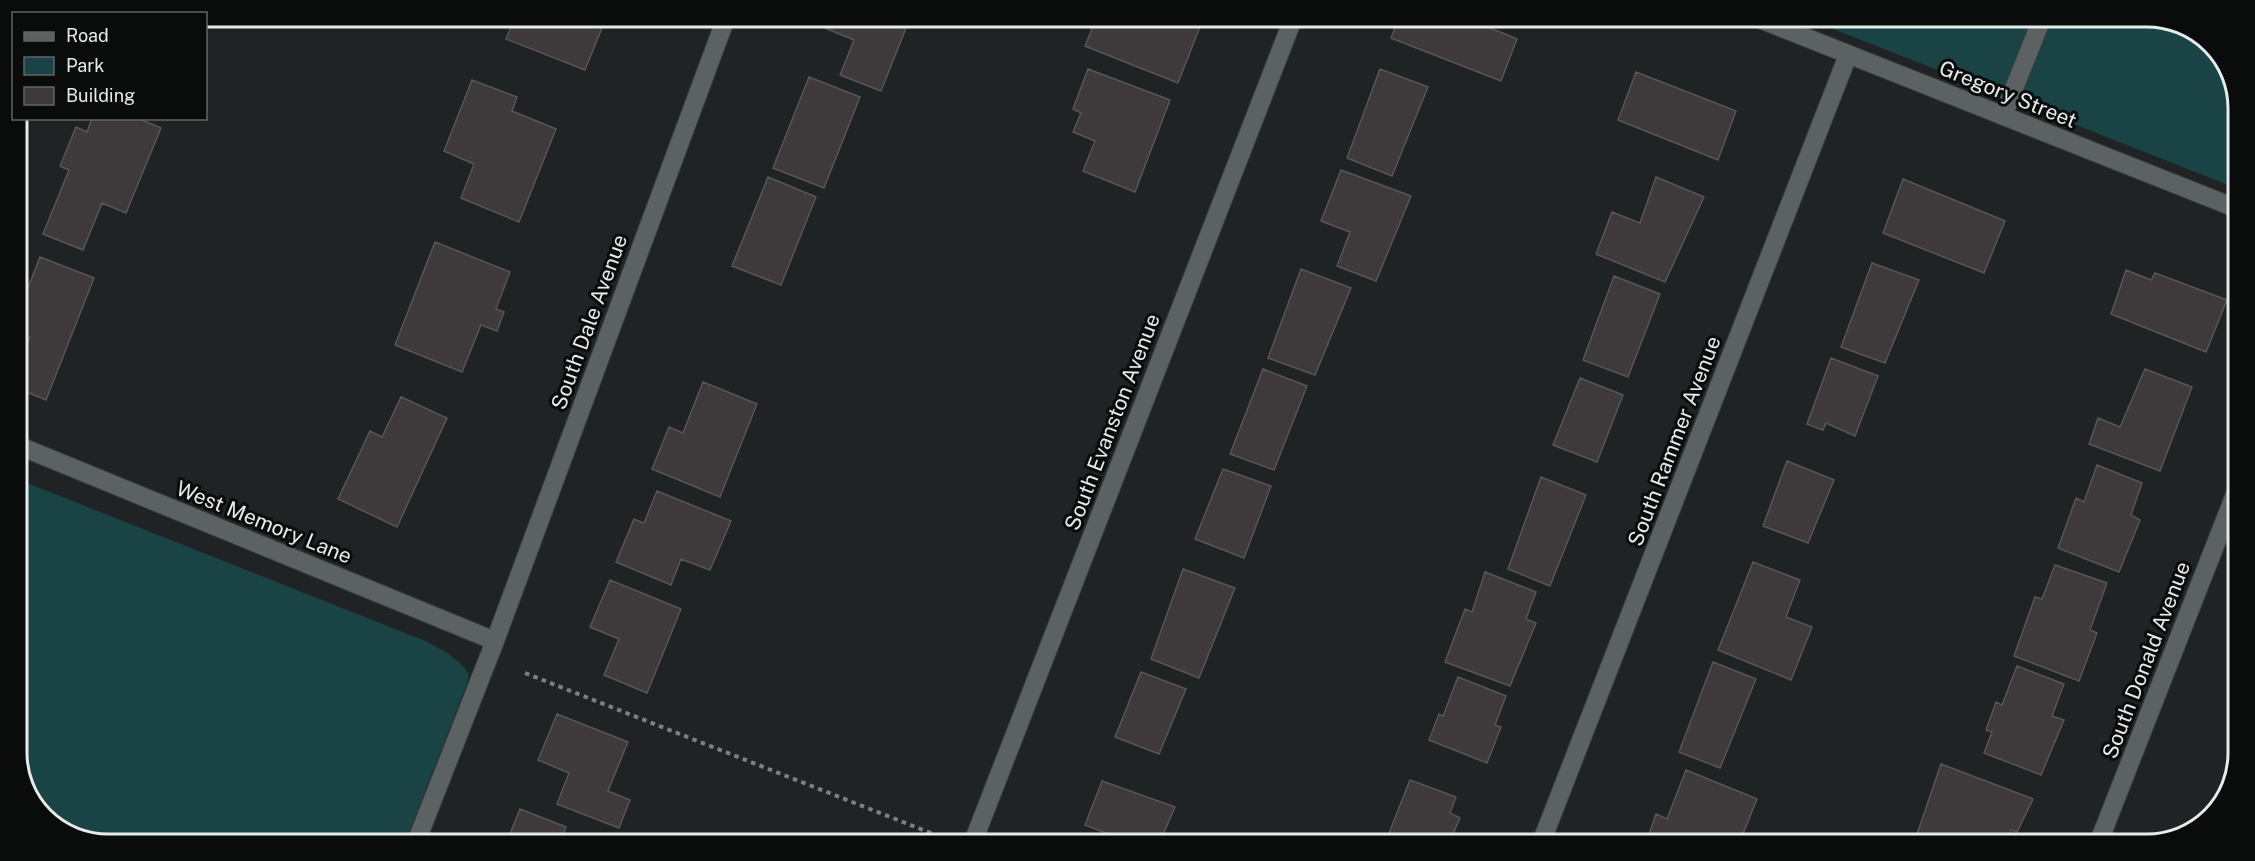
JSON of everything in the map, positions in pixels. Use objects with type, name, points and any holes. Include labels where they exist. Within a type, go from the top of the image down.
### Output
[{"type":"street","name":"South Dale Avenue","points":[[419,834],[495,641],[723,27]]},
{"type":"street","name":"South Evanston Avenue","points":[[976,834],[1290,27]]},
{"type":"street","name":"Gregory Street","points":[[1778,27],[2228,205]]},
{"type":"street","points":[[2003,116],[2039,27]]},
{"type":"street","name":"South Rammer Avenue","points":[[1545,834],[1848,55]]},
{"type":"street","name":"West Memory Lane","points":[[27,450],[495,641]]},
{"type":"street","name":"South Donald Avenue","points":[[2102,834],[2228,512]]},
{"type":"path","points":[[525,674],[932,834]]},
{"type":"green space","points":[[1828,27],[2147,27],[2173,31],[2188,38],[2204,51],[2220,72],[2224,82],[2228,102],[2228,185]]},
{"type":"green space","points":[[27,483],[423,640],[443,650],[460,663],[469,674],[408,834],[108,834],[72,826],[51,810],[38,794],[31,779],[27,759]]},
{"type":"building","points":[[511,27],[602,27],[585,70],[506,39]]},
{"type":"building","points":[[906,27],[881,91],[840,75],[854,40],[825,28]]},
{"type":"building","points":[[1093,27],[1200,27],[1178,83],[1085,46]]},
{"type":"building","points":[[1395,27],[1488,27],[1517,39],[1501,81],[1391,38]]},
{"type":"building","points":[[1088,69],[1170,100],[1135,192],[1083,171],[1095,141],[1073,132],[1081,113],[1073,109]]},
{"type":"building","points":[[1380,69],[1428,87],[1392,176],[1347,158]]},
{"type":"building","points":[[1636,72],[1736,111],[1718,160],[1618,120]]},
{"type":"building","points":[[809,77],[860,97],[824,188],[773,168]]},
{"type":"building","points":[[472,80],[517,97],[512,111],[556,129],[519,222],[461,198],[474,164],[444,151]]},
{"type":"building","points":[[91,120],[142,120],[161,128],[126,213],[102,203],[83,250],[43,234],[69,170],[60,166],[76,127],[87,132]]},
{"type":"building","points":[[1341,170],[1411,196],[1376,281],[1337,266],[1350,232],[1321,221]]},
{"type":"building","points":[[768,177],[816,197],[781,285],[732,266]]},
{"type":"building","points":[[1656,177],[1704,197],[1665,282],[1596,254],[1612,212],[1640,223]]},
{"type":"building","points":[[1903,179],[2005,221],[1984,273],[1883,233]]},
{"type":"building","points":[[435,242],[510,272],[496,309],[504,312],[497,331],[481,325],[462,372],[395,345]]},
{"type":"building","points":[[40,257],[94,278],[46,400],[27,392],[27,345],[30,337],[27,336],[27,290]]},
{"type":"building","points":[[1872,263],[1919,280],[1885,363],[1841,347]]},
{"type":"building","points":[[1301,269],[1351,288],[1315,375],[1268,358]]},
{"type":"building","points":[[2126,270],[2151,280],[2155,273],[2227,300],[2206,352],[2111,314]]},
{"type":"building","points":[[1614,276],[1660,294],[1628,377],[1583,360]]},
{"type":"building","points":[[1831,358],[1878,376],[1855,436],[1826,423],[1823,430],[1807,424]]},
{"type":"building","points":[[1263,369],[1307,386],[1274,470],[1230,454]]},
{"type":"building","points":[[2145,369],[2192,387],[2160,471],[2089,444],[2098,418],[2120,427]]},
{"type":"building","points":[[1580,378],[1623,395],[1597,462],[1553,445]]},
{"type":"building","points":[[703,382],[757,404],[720,497],[652,469],[669,427],[683,433]]},
{"type":"building","points":[[401,397],[447,418],[397,527],[338,499],[370,431],[382,437]]},
{"type":"building","points":[[1787,461],[1834,480],[1808,543],[1763,526]]},
{"type":"building","points":[[2097,465],[2142,483],[2131,515],[2140,520],[2119,572],[2058,548],[2076,498],[2084,502]]},
{"type":"building","points":[[1223,469],[1271,486],[1244,558],[1195,539]]},
{"type":"building","points":[[1541,477],[1586,495],[1550,586],[1508,569]]},
{"type":"building","points":[[657,491],[731,521],[710,570],[681,559],[671,585],[616,562],[634,519],[644,523]]},
{"type":"building","points":[[1753,562],[1800,580],[1786,617],[1812,627],[1791,680],[1718,650]]},
{"type":"building","points":[[2055,565],[2107,583],[2090,630],[2097,633],[2079,681],[2014,656],[2035,597],[2042,599]]},
{"type":"building","points":[[1183,569],[1235,588],[1199,678],[1151,659]]},
{"type":"building","points":[[1485,572],[1536,592],[1526,619],[1536,623],[1510,686],[1445,662],[1465,609],[1472,612]]},
{"type":"building","points":[[610,580],[681,609],[647,693],[604,675],[619,639],[590,627]]},
{"type":"building","points":[[1713,662],[1756,679],[1720,768],[1679,752]]},
{"type":"building","points":[[2017,666],[2064,684],[2052,716],[2064,720],[2041,775],[1984,753],[1992,732],[1986,730],[1996,702],[2002,705]]},
{"type":"building","points":[[1141,672],[1186,689],[1159,754],[1115,737]]},
{"type":"building","points":[[1458,677],[1506,696],[1495,725],[1501,727],[1487,763],[1429,740],[1439,714],[1443,716]]},
{"type":"building","points":[[557,714],[628,742],[608,791],[630,800],[619,828],[557,804],[569,773],[538,760]]},
{"type":"building","points":[[1941,764],[2033,799],[2017,832],[2011,830],[2009,834],[1917,834]]},
{"type":"building","points":[[1686,770],[1757,799],[1743,834],[1649,834],[1656,814],[1667,819]]},
{"type":"building","points":[[1410,780],[1456,797],[1450,813],[1460,818],[1453,834],[1389,834]]},
{"type":"building","points":[[1102,781],[1175,807],[1163,834],[1109,834],[1085,825]]},
{"type":"building","points":[[520,809],[566,827],[564,834],[510,834]]}]
